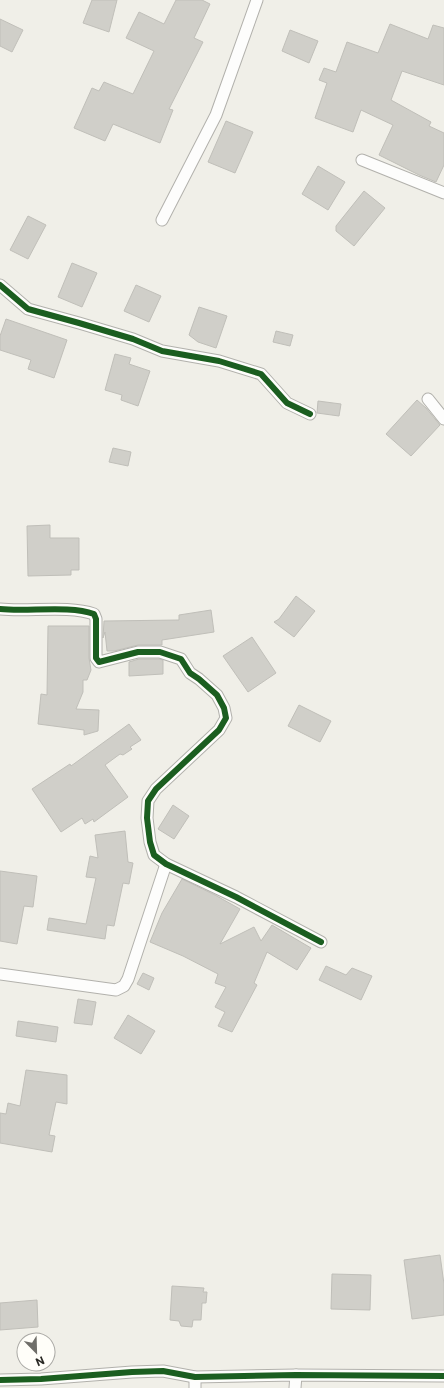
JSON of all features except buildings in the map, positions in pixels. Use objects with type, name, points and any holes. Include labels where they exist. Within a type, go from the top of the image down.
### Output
[{"type":"street","points":[[162,220],[216,116],[257,0]]},
{"type":"street","points":[[362,160],[444,193]]},
{"type":"street","points":[[0,285],[28,310],[132,339],[162,351],[219,361],[261,374],[286,403],[310,414]]},
{"type":"street","points":[[428,399],[444,419]]},
{"type":"street","points":[[0,609],[55,610],[87,612],[94,614],[96,619],[96,658],[99,662],[138,652],[160,652],[181,658],[190,673],[217,695],[224,708],[226,718],[219,730],[156,789],[148,801],[147,818],[150,842],[154,855],[166,864],[236,897],[322,942]]},
{"type":"street","points":[[0,974],[116,990],[124,986],[128,979],[166,864]]},
{"type":"street","points":[[0,1380],[41,1379],[163,1371],[195,1377],[296,1375],[444,1376]]},
{"type":"street","points":[[295,1388],[296,1375]]},
{"type":"street","points":[[195,1377],[195,1388]]},
{"type":"cycle path","points":[[0,285],[28,309],[133,339],[162,351],[219,361],[261,374],[287,403],[310,414]]},
{"type":"cycle path","points":[[0,609],[61,609],[84,611],[94,614],[96,619],[96,658],[99,662],[138,652],[160,652],[181,659],[190,673],[217,695],[224,708],[226,718],[219,730],[156,789],[148,801],[147,818],[150,842],[154,855],[166,864],[236,897],[321,942]]},
{"type":"cycle path","points":[[0,1380],[41,1379],[163,1371],[195,1377],[296,1375],[444,1376]]}]
